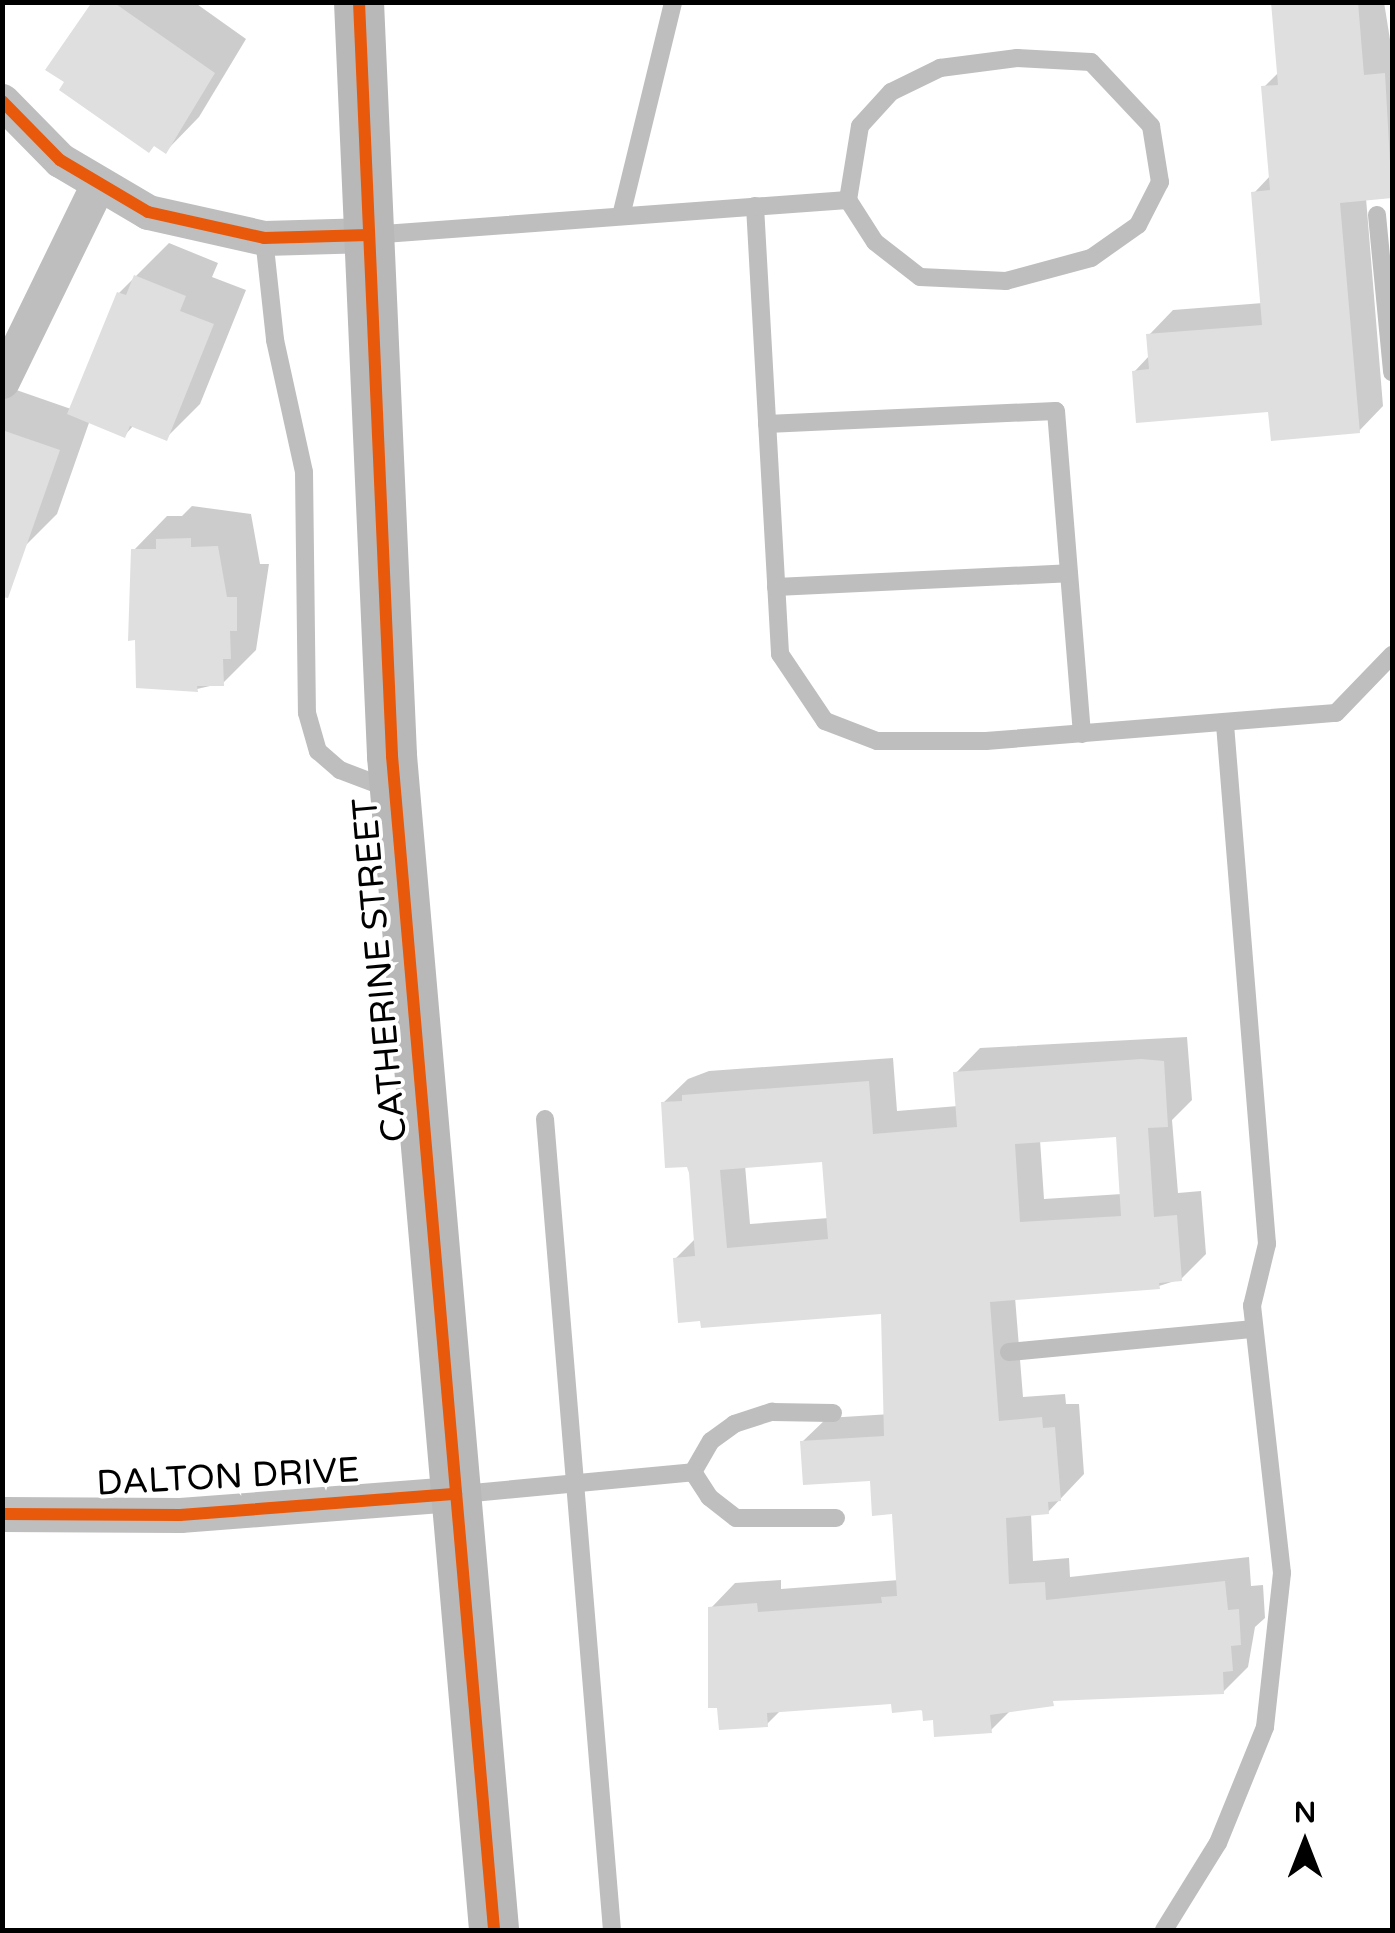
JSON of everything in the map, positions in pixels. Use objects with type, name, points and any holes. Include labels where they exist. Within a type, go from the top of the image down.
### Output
[{"type":"street","name":"CATHERINE STREET","points":[[358,2],[395,791],[494,1930]]},
{"type":"street","points":[[2,101],[60,160],[97,186],[197,227],[264,238],[369,235]]},
{"type":"street","points":[[2,381],[97,186]]},
{"type":"street","name":"DALTON DRIVE","points":[[2,1514],[180,1515],[456,1494]]},
{"type":"lane","points":[[621,216],[673,2]]},
{"type":"lane","points":[[1017,58],[1091,62],[1151,126],[1160,182],[1138,225],[1091,258],[1006,281],[920,278],[875,242],[848,200],[860,126],[891,92],[940,68],[1017,58]]},
{"type":"lane","points":[[369,235],[848,200]]},
{"type":"lane","points":[[755,206],[780,654],[825,721],[877,742],[1082,734],[1336,713],[1392,655]]},
{"type":"lane","points":[[1377,215],[1392,372]]},
{"type":"lane","points":[[264,238],[276,340],[304,472],[308,713],[318,751],[340,770],[395,791]]},
{"type":"lane","points":[[767,424],[1056,411],[1082,734]]},
{"type":"lane","points":[[776,588],[1069,573]]},
{"type":"lane","points":[[1164,1930],[1218,1842],[1265,1727],[1282,1574],[1252,1306],[1268,1244],[1225,724]]},
{"type":"lane","points":[[545,1119],[612,1930]]},
{"type":"lane","points":[[1009,1352],[1254,1329]]},
{"type":"lane","points":[[693,1472],[711,1442],[734,1424],[772,1412],[833,1413]]},
{"type":"lane","points":[[456,1494],[576,1479],[693,1472]]},
{"type":"lane","points":[[693,1472],[708,1497],[736,1518],[836,1518]]},
{"type":"building","points":[[92,2],[113,2],[215,73],[166,154],[154,146],[149,153],[59,90],[64,82],[45,70]]},
{"type":"building","points":[[1271,2],[1358,2],[1364,75],[1385,73],[1392,198],[1340,203],[1360,433],[1271,441],[1268,412],[1136,423],[1132,371],[1149,369],[1146,334],[1262,325],[1251,192],[1270,190],[1261,86],[1278,85]]},
{"type":"building","points":[[134,275],[186,296],[180,311],[214,324],[167,441],[130,426],[125,438],[67,414],[117,292],[126,295]]},
{"type":"building","points":[[2,430],[60,450],[8,598],[2,597]]},
{"type":"building","points":[[191,538],[191,547],[218,546],[227,597],[237,597],[237,631],[230,631],[231,659],[223,659],[224,686],[197,686],[198,692],[136,688],[135,640],[128,641],[131,549],[156,549],[156,539]]},
{"type":"building","points":[[1141,1059],[1164,1061],[1168,1127],[1148,1128],[1154,1217],[1177,1215],[1182,1281],[1159,1283],[1160,1289],[990,1302],[999,1421],[1042,1417],[1043,1428],[1055,1427],[1061,1501],[1048,1502],[1049,1514],[1006,1518],[1009,1584],[1045,1582],[1046,1600],[1225,1581],[1228,1610],[1239,1609],[1241,1645],[1231,1646],[1233,1671],[1223,1672],[1224,1694],[1053,1701],[1054,1706],[990,1715],[992,1733],[934,1737],[933,1720],[923,1721],[922,1710],[892,1713],[891,1704],[767,1713],[768,1727],[719,1730],[717,1708],[708,1708],[708,1607],[757,1603],[758,1612],[882,1603],[881,1597],[897,1596],[892,1514],[872,1516],[870,1481],[803,1485],[800,1441],[884,1436],[881,1314],[701,1328],[700,1321],[678,1323],[673,1258],[695,1256],[689,1173],[687,1167],[665,1168],[661,1102],[682,1101],[682,1095],[869,1081],[873,1134],[957,1127],[953,1072]],"holes":[[[1116,1137],[1121,1216],[1020,1222],[1015,1144]],[[822,1162],[828,1239],[727,1248],[720,1170]]]},
{"type":"cycle path","points":[[359,2],[392,756],[494,1930]]},
{"type":"cycle path","points":[[2,101],[60,160],[148,212],[264,238],[369,235]]},
{"type":"cycle path","points":[[2,1514],[180,1515],[456,1494]]}]
